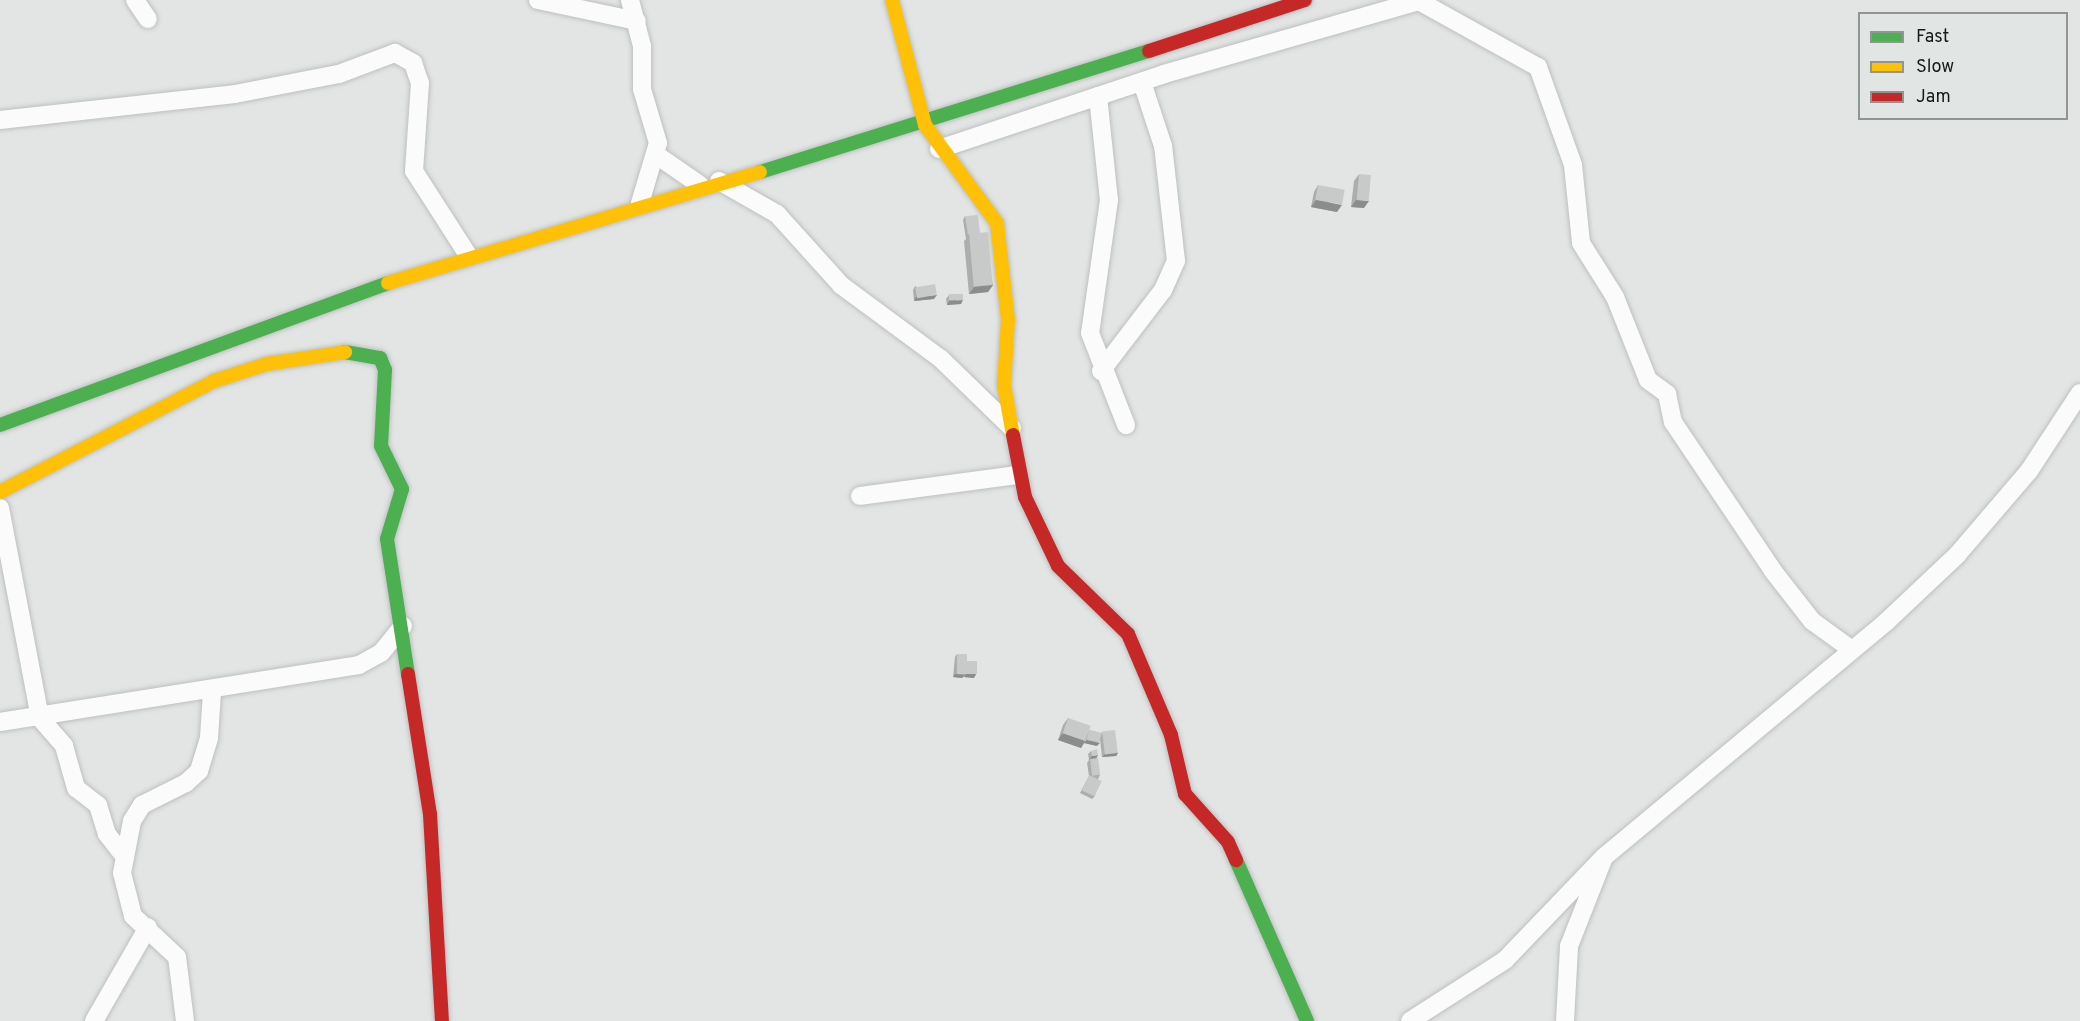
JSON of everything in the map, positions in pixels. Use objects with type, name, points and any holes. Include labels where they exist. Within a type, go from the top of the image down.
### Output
[{"type":"street","points":[[135,0],[148,19]]},
{"type":"street","points":[[538,0],[637,21]]},
{"type":"street","points":[[630,0],[637,21],[642,89],[655,124],[655,154],[640,203]]},
{"type":"street","points":[[892,0],[925,125],[939,149],[998,230],[1008,320],[1004,385],[1013,430],[1018,475],[1058,566],[1128,634],[1171,735],[1185,794],[1228,842],[1301,1019]]},
{"type":"street","points":[[0,425],[240,334],[468,255],[709,182],[925,125],[1278,4],[1305,0]]},
{"type":"street","points":[[939,149],[1142,82],[1418,1],[1541,70],[1573,165],[1581,243],[1615,297],[1648,380],[1667,394],[1674,422],[1808,617],[1829,638],[1852,650]]},
{"type":"street","points":[[0,120],[235,94],[339,74],[395,53],[413,63],[420,83],[414,171],[468,255]]},
{"type":"street","points":[[1101,371],[1163,290],[1176,261],[1163,146],[1142,82]]},
{"type":"street","points":[[1098,96],[1109,200],[1090,333],[1101,371],[1126,425]]},
{"type":"street","points":[[655,154],[777,214],[841,285],[941,359],[1013,430]]},
{"type":"street","points":[[0,492],[45,464],[214,381],[267,363],[370,353],[385,370],[381,446],[402,489],[387,539],[404,626],[430,814],[442,1021]]},
{"type":"street","points":[[1410,1021],[1505,960],[1604,857],[1852,650],[1957,555],[2029,471],[2080,393]]},
{"type":"street","points":[[860,496],[1018,475]]},
{"type":"street","points":[[0,508],[40,718],[64,746],[76,788],[98,805],[107,834],[125,856]]},
{"type":"street","points":[[0,722],[40,718],[117,702],[212,692],[359,665],[381,653],[404,626]]},
{"type":"street","points":[[185,1021],[182,967],[128,903],[125,856],[132,821],[142,805],[199,771],[209,738],[212,692]]},
{"type":"street","points":[[1565,1021],[1569,946],[1604,857]]},
{"type":"street","points":[[94,1021],[148,927]]},
{"type":"building","points":[[1359,174],[1371,175],[1369,201],[1357,200]]},
{"type":"building","points":[[1318,185],[1345,190],[1342,204],[1315,200]]},
{"type":"building","points":[[978,215],[980,233],[968,235],[965,216]]},
{"type":"building","points":[[988,232],[993,285],[974,286],[969,234]]},
{"type":"building","points":[[935,284],[937,295],[917,298],[915,287]]},
{"type":"building","points":[[949,294],[963,294],[963,300],[949,300]]},
{"type":"building","points":[[957,654],[967,654],[967,674],[957,674]]},
{"type":"building","points":[[967,661],[977,661],[977,674],[967,674]]},
{"type":"building","points":[[1068,718],[1091,726],[1085,741],[1063,733]]},
{"type":"building","points":[[1089,730],[1102,733],[1099,743],[1087,740]]},
{"type":"building","points":[[1115,730],[1118,753],[1105,754],[1102,732]]},
{"type":"building","points":[[1097,749],[1098,755],[1092,756],[1091,751]]},
{"type":"building","points":[[1098,758],[1100,775],[1092,776],[1090,759]]},
{"type":"building","points":[[1089,775],[1102,781],[1095,796],[1082,790]]},
{"type":"traffic: fast","points":[[760,172],[1149,51]]},
{"type":"traffic: fast","points":[[0,425],[388,283]]},
{"type":"traffic: fast","points":[[345,352],[380,358],[385,370],[381,446],[402,489],[387,539],[408,674]]},
{"type":"traffic: fast","points":[[1236,860],[1307,1021]]},
{"type":"traffic: slow","points":[[892,0],[925,125],[997,223],[1008,320],[1004,385],[1013,435]]},
{"type":"traffic: slow","points":[[388,283],[760,172]]},
{"type":"traffic: slow","points":[[0,492],[214,381],[267,364],[345,352]]},
{"type":"traffic: jam","points":[[1149,51],[1305,0]]},
{"type":"traffic: jam","points":[[1013,435],[1025,497],[1058,566],[1128,634],[1171,735],[1185,794],[1228,842],[1236,860]]},
{"type":"traffic: jam","points":[[408,674],[430,814],[442,1021]]}]
